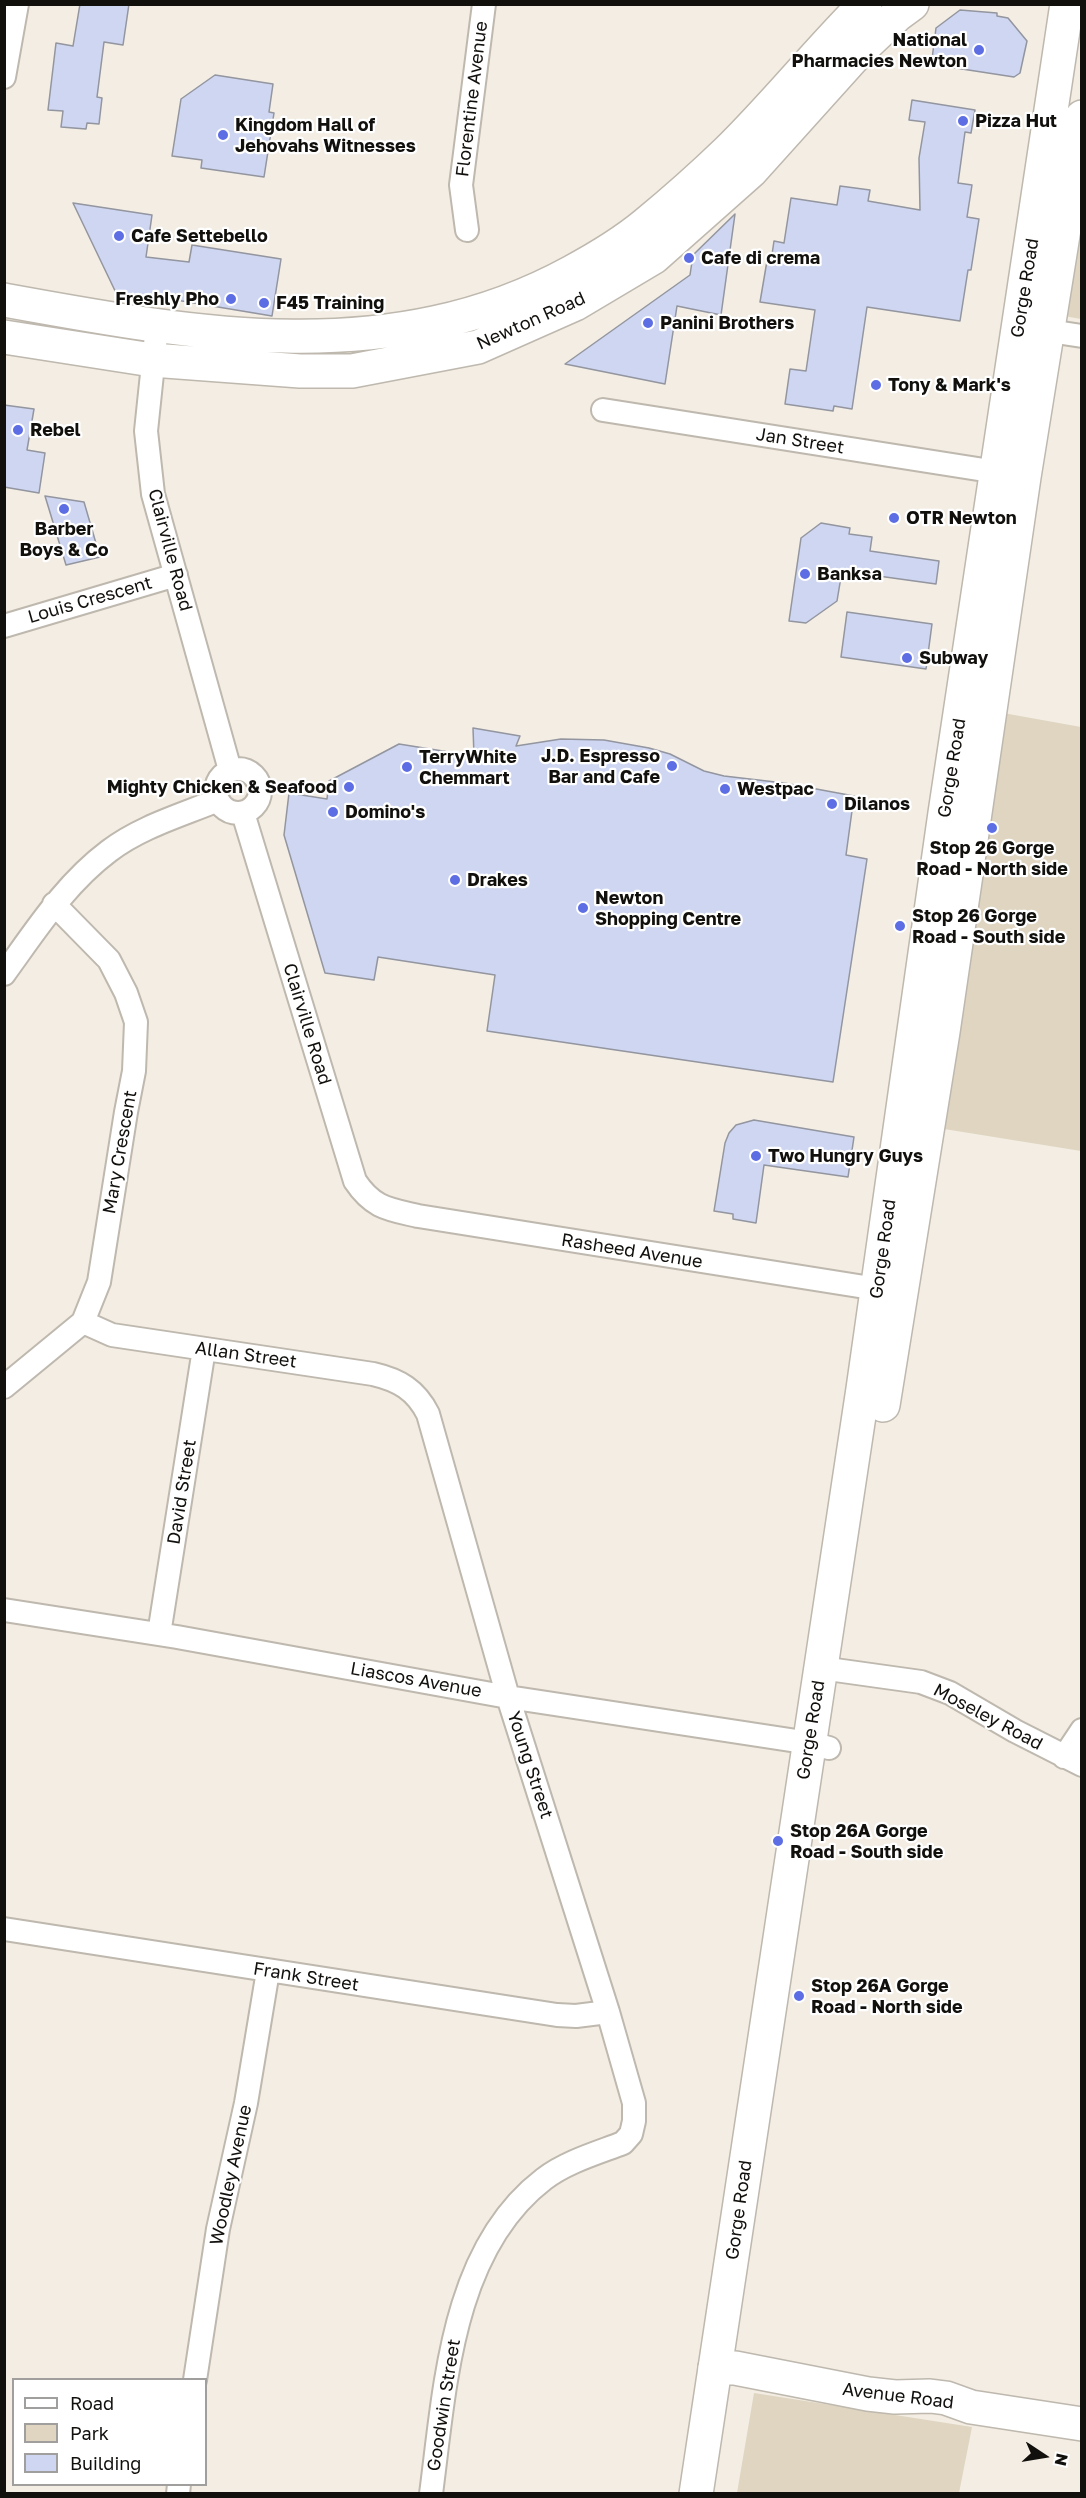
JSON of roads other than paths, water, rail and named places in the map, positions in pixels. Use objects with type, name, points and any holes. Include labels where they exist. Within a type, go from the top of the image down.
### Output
[{"type":"main road","name":"Newton Road","points":[[4,300],[157,326],[251,336],[327,337],[384,332],[450,319],[500,304],[549,285],[606,253],[644,225],[728,151],[865,4]]},
{"type":"main road","name":"Newton Road","points":[[4,337],[152,360],[245,368],[352,371],[478,348],[575,304],[654,257],[751,171],[859,51],[912,4]]},
{"type":"main road","points":[[1053,4],[1058,15],[1061,45]]},
{"type":"main road","name":"Gorge Road","points":[[889,1291],[940,852],[963,697],[1010,474],[1033,329],[1061,45],[1068,4]]},
{"type":"main road","name":"Gorge Road","points":[[1033,329],[1082,117]]},
{"type":"main road","name":"Gorge Road","points":[[696,2493],[725,2368],[889,1291],[965,879],[996,669],[1010,474]]},
{"type":"main road","points":[[963,697],[996,669]]},
{"type":"main road","points":[[940,852],[965,879]]},
{"type":"main road","name":"Gorge Road","points":[[717,2493],[725,2368]]},
{"type":"main road","name":"Avenue Road","points":[[725,2368],[868,2394],[946,2398],[970,2407],[1082,2424]]},
{"type":"street","points":[[4,77],[17,4]]},
{"type":"street","name":"Florentine Avenue","points":[[467,230],[461,185],[484,4]]},
{"type":"street","name":"Clairville Road","points":[[157,326],[146,430],[153,494],[230,770]]},
{"type":"street","points":[[1033,329],[1082,336]]},
{"type":"street","name":"Jan Street","points":[[603,410],[1010,474]]},
{"type":"street","name":"Louis Crescent","points":[[4,626],[177,575]]},
{"type":"street","points":[[243,769],[251,772],[261,786],[258,803],[251,810],[243,813],[234,813],[225,809],[218,800],[216,786],[222,776],[230,770],[243,769]]},
{"type":"street","points":[[4,974],[54,904],[84,872],[110,849],[150,827],[218,800]]},
{"type":"street","name":"Clairville Road","points":[[243,813],[355,1181],[366,1197]]},
{"type":"street","name":"Mary Crescent","points":[[4,1387],[83,1322],[99,1282],[134,1071],[136,1022],[126,993],[109,960],[54,904]]},
{"type":"street","name":"Rasheed Avenue","points":[[366,1197],[384,1208],[418,1216],[889,1291]]},
{"type":"street","name":"Allan Street","points":[[83,1322],[112,1335],[373,1374],[394,1379],[409,1388]]},
{"type":"street","name":"David Street","points":[[159,1635],[204,1349]]},
{"type":"street","name":"Young Street","points":[[409,1388],[422,1401],[428,1414],[508,1697],[608,2012],[634,2103],[631,2134],[623,2143]]},
{"type":"street","name":"Liascos Avenue","points":[[4,1610],[508,1697],[819,1746]]},
{"type":"street","name":"Moseley Road","points":[[830,1670],[921,1682],[950,1693],[1073,1761]]},
{"type":"street","points":[[1073,1761],[1082,1730]]},
{"type":"street","name":"Frank Street","points":[[4,1929],[557,2015],[576,2016],[608,2012]]},
{"type":"street","name":"Woodley Avenue","points":[[195,2378],[218,2229],[246,2103],[268,1971]]},
{"type":"street","name":"Goodwin Street","points":[[431,2493],[454,2334],[483,2256],[497,2228],[516,2205],[544,2178],[623,2143]]},
{"type":"place","name":"National Pharmacies Newton","points":[[979,50]]},
{"type":"place","name":"Pizza Hut","points":[[963,121]]},
{"type":"place","name":"Kingdom Hall of Jehovahs Witnesses","points":[[223,135]]},
{"type":"place","name":"Cafe Settebello","points":[[119,236]]},
{"type":"place","name":"Cafe di crema","points":[[689,258]]},
{"type":"place","name":"Freshly Pho","points":[[231,299]]},
{"type":"place","name":"F45 Training","points":[[264,303]]},
{"type":"place","name":"Panini Brothers","points":[[648,323]]},
{"type":"place","name":"Tony & Mark's","points":[[876,385]]},
{"type":"place","name":"Rebel","points":[[18,430]]},
{"type":"place","name":"Barber Boys & Co","points":[[64,509]]},
{"type":"place","name":"OTR Newton","points":[[894,518]]},
{"type":"place","name":"Banksa","points":[[805,574]]},
{"type":"place","name":"Subway","points":[[907,658]]},
{"type":"place","name":"J.D. Espresso Bar and Cafe","points":[[672,766]]},
{"type":"place","name":"TerryWhite Chemmart","points":[[407,767]]},
{"type":"place","name":"Mighty Chicken & Seafood","points":[[349,787]]},
{"type":"place","name":"Westpac","points":[[725,789]]},
{"type":"place","name":"Dilanos","points":[[832,804]]},
{"type":"place","name":"Domino's","points":[[333,812]]},
{"type":"place","name":"Stop 26 Gorge Road - North side","points":[[992,828]]},
{"type":"place","name":"Drakes","points":[[455,880]]},
{"type":"place","name":"Newton Shopping Centre","points":[[583,908]]},
{"type":"place","name":"Stop 26 Gorge Road - South side","points":[[900,926]]},
{"type":"place","name":"Two Hungry Guys","points":[[756,1156]]},
{"type":"place","name":"Stop 26A Gorge Road - South side","points":[[778,1841]]},
{"type":"place","name":"Stop 26A Gorge Road - North side","points":[[799,1996]]}]
